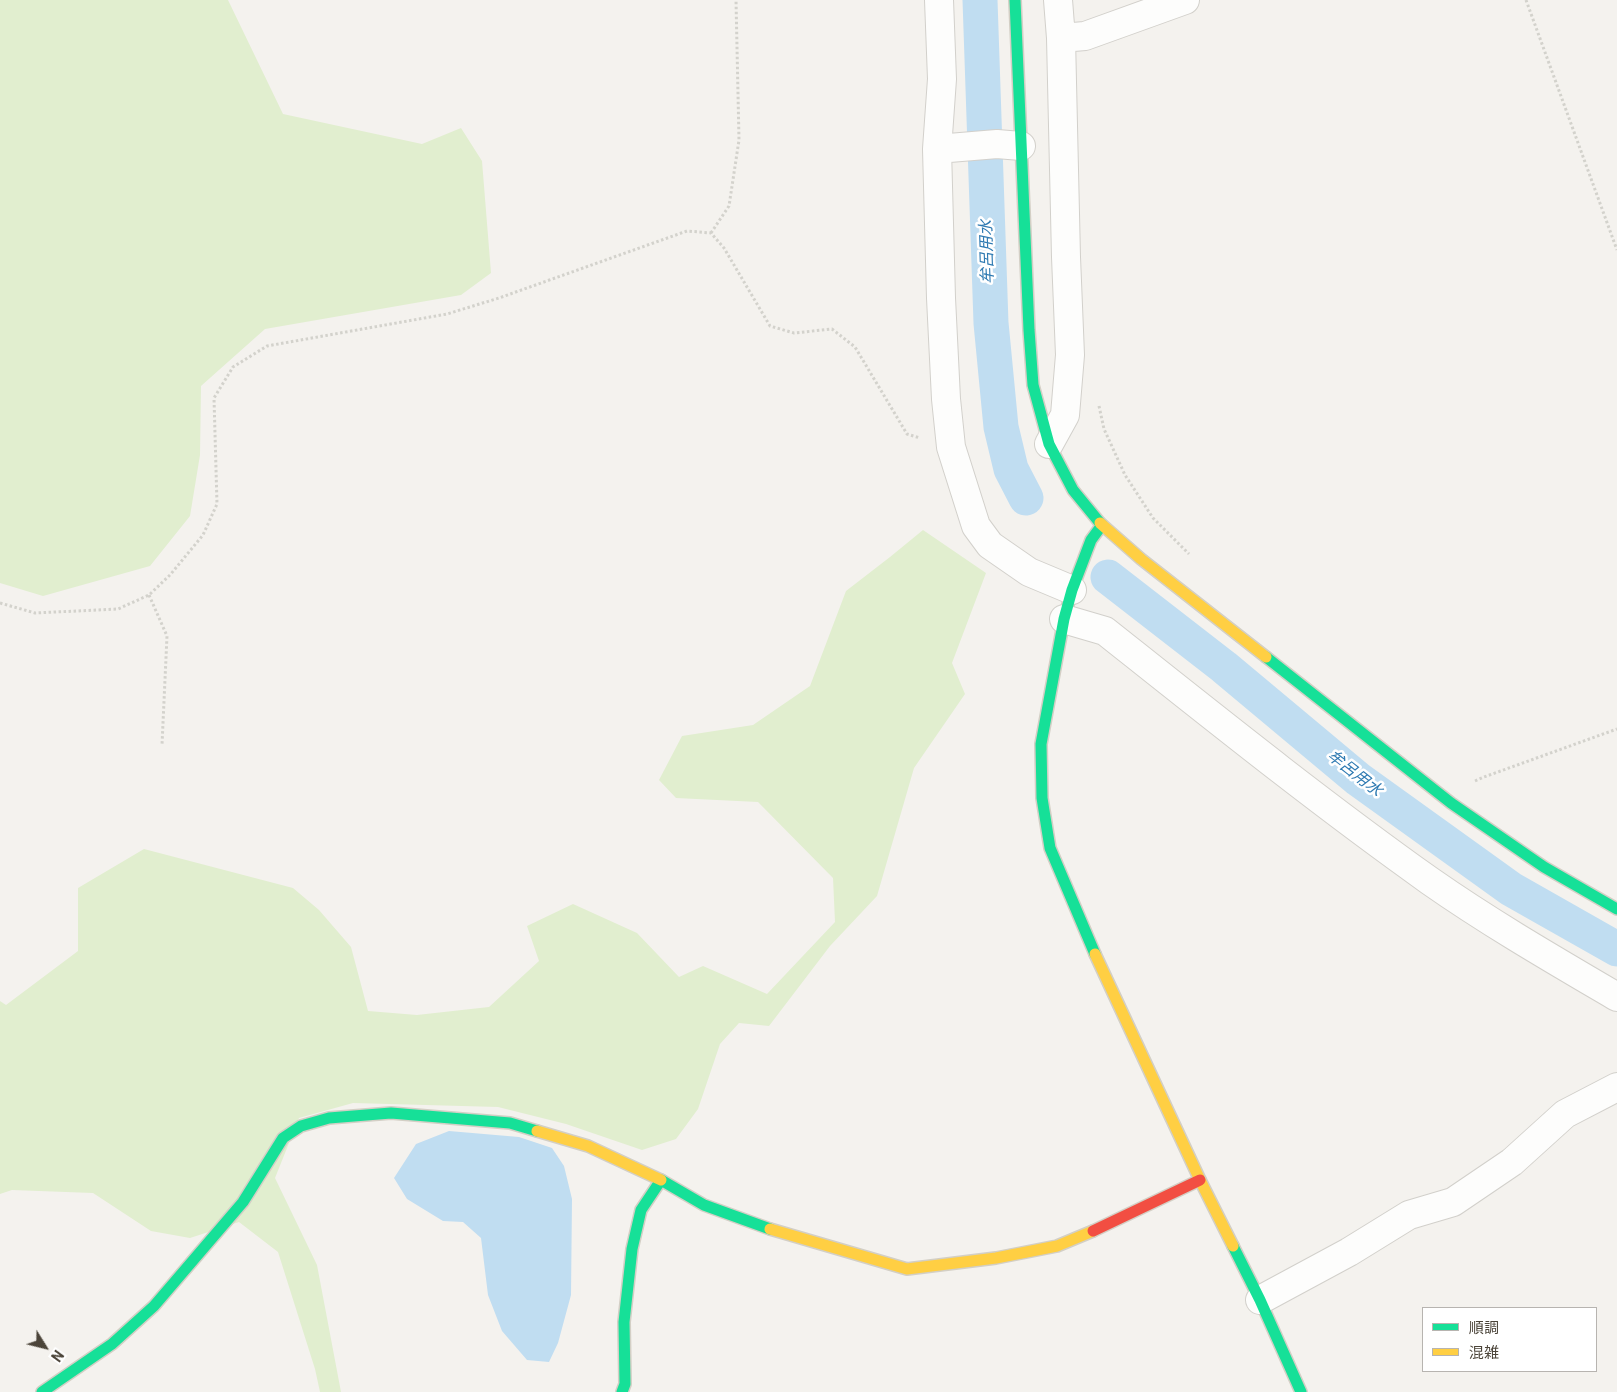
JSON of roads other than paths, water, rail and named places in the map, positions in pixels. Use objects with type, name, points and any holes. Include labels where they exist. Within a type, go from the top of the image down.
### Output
[{"type":"street","points":[[939,0],[946,148],[942,316],[946,399],[952,447],[976,526],[990,544],[1029,572],[1072,590]]},
{"type":"street","points":[[1015,0],[1009,145],[1033,385],[1048,444],[1073,490],[1102,525],[1140,559],[1451,803],[1544,866],[1617,909]]},
{"type":"street","points":[[1048,444],[1065,415],[1070,355],[1066,257],[1062,38],[1058,0]]},
{"type":"street","points":[[1062,38],[1085,36],[1185,0]]},
{"type":"street","points":[[946,148],[1009,145]]},
{"type":"street","points":[[1102,525],[1092,540],[1072,590],[1064,619],[1042,744],[1042,798],[1050,848],[1080,921],[1200,1180],[1260,1300],[1301,1392]]},
{"type":"street","points":[[1064,619],[1105,631],[1308,791],[1432,882],[1528,945],[1617,997]]},
{"type":"street","points":[[1260,1300],[1349,1252],[1409,1215],[1452,1202],[1512,1162],[1565,1114],[1617,1086]]},
{"type":"street","points":[[42,1392],[112,1344],[154,1306],[242,1202],[283,1138],[301,1126],[329,1118],[390,1113],[510,1123],[588,1146],[662,1180],[704,1205],[755,1225],[907,1269],[996,1258],[1057,1246],[1106,1226],[1200,1180]]},
{"type":"street","points":[[622,1392],[625,1384],[624,1322],[632,1249],[641,1210],[662,1180]]},
{"type":"water","points":[[449,1131],[519,1137],[552,1148],[564,1166],[572,1199],[571,1295],[558,1343],[549,1362],[527,1360],[502,1331],[488,1295],[481,1238],[463,1222],[443,1221],[407,1199],[394,1178],[416,1144]]},
{"type":"waterway","name":"牟呂用水","points":[[980,0],[991,323],[1001,427],[1011,469],[1026,498]]},
{"type":"waterway","name":"牟呂用水","points":[[1108,577],[1224,667],[1358,779],[1511,889],[1617,949]]}]
